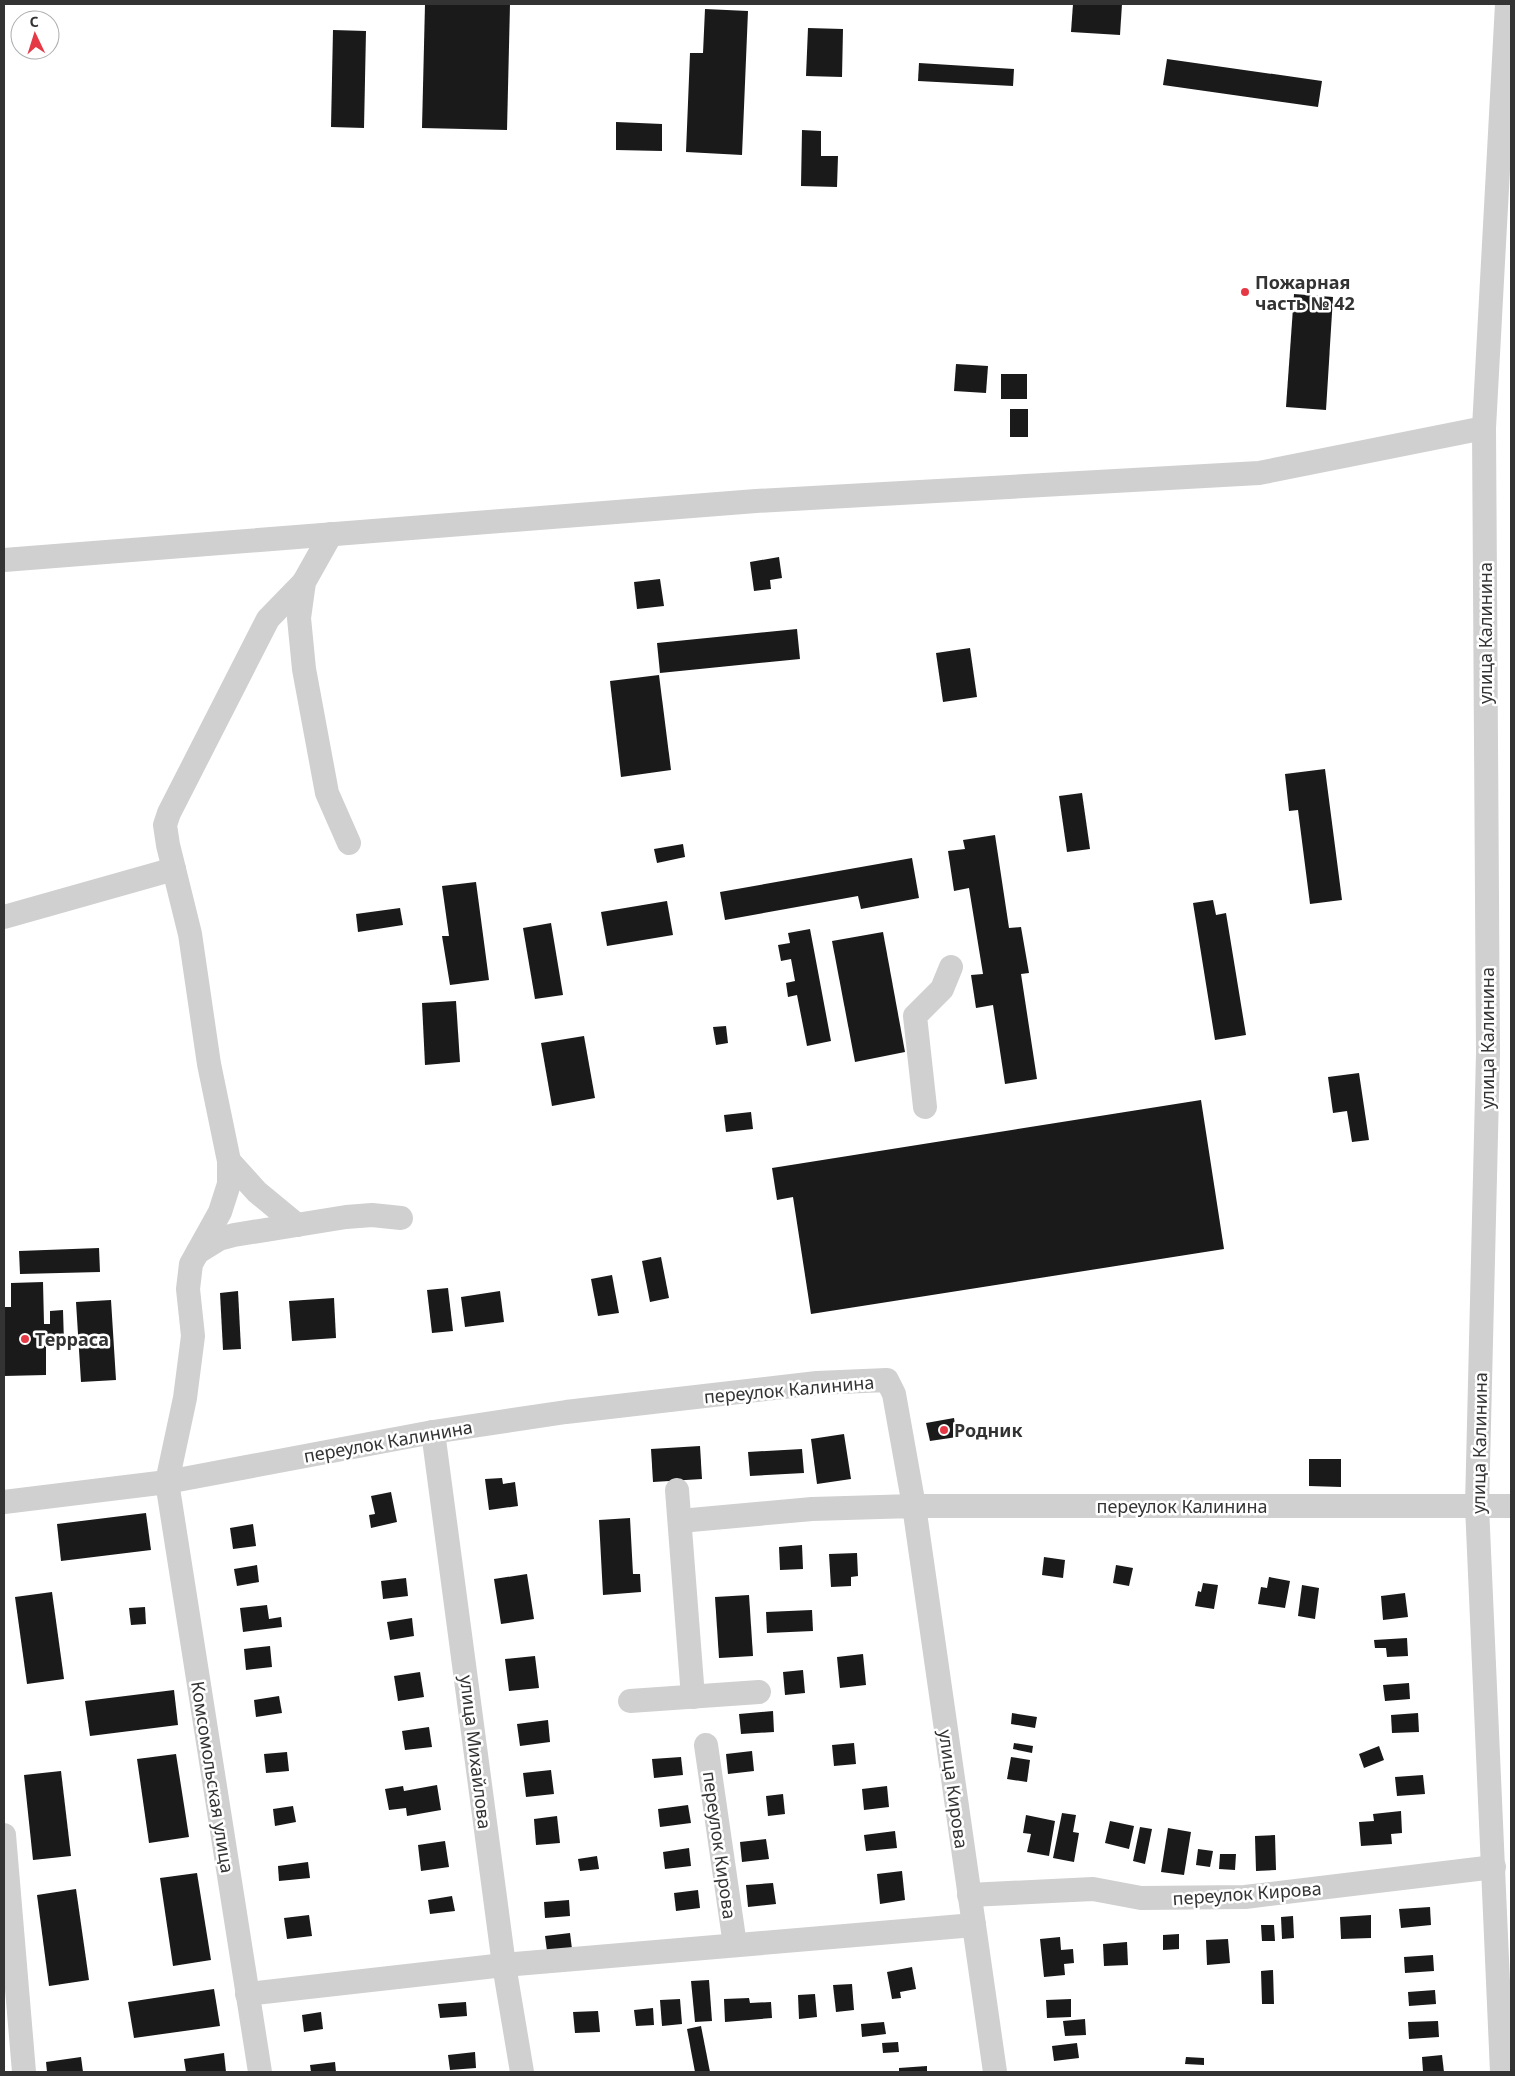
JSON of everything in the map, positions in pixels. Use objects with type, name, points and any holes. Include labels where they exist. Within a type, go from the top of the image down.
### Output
[{"type":"street","name":"улица Калинина","points":[[1502,2072],[1477,1506],[1488,1053],[1484,428],[1507,4]]},
{"type":"street","points":[[4,560],[756,501],[1259,473],[1484,428]]},
{"type":"street","points":[[167,1482],[185,1398],[194,1336],[188,1289],[191,1264],[220,1212],[229,1184],[229,1161],[209,1064],[190,934],[165,825],[169,813],[268,619],[304,582],[330,534]]},
{"type":"street","points":[[304,582],[299,618],[304,669],[327,793],[349,843]]},
{"type":"street","points":[[4,917],[174,869]]},
{"type":"street","points":[[925,1107],[914,1016],[942,989],[951,968]]},
{"type":"street","points":[[229,1161],[257,1192],[297,1225]]},
{"type":"street","points":[[198,1252],[219,1239],[297,1225],[372,1215],[401,1218]]},
{"type":"street","name":"переулок Калинина","points":[[4,1502],[167,1482],[434,1432],[566,1412],[808,1384],[887,1380],[894,1394],[914,1506],[1511,1506]]},
{"type":"street","name":"улица Михайлова","points":[[434,1432],[504,1965],[522,2072]]},
{"type":"street","name":"Комсомольская улица","points":[[167,1482],[260,2072]]},
{"type":"street","points":[[677,1490],[693,1697]]},
{"type":"street","points":[[680,1521],[812,1509],[914,1506]]},
{"type":"street","name":"улица Кирова","points":[[914,1506],[995,2072]]},
{"type":"street","points":[[630,1701],[759,1692]]},
{"type":"street","name":"переулок Кирова","points":[[706,1746],[735,1945]]},
{"type":"street","points":[[4,1834],[24,2072]]},
{"type":"street","name":"переулок Кирова","points":[[970,1895],[1093,1889],[1140,1898],[1245,1897],[1494,1868]]},
{"type":"street","points":[[247,1994],[504,1965],[974,1925]]},
{"type":"building","points":[[425,4],[510,4],[507,130],[422,128]]},
{"type":"building","points":[[1073,4],[1122,4],[1120,35],[1071,32]]},
{"type":"building","points":[[705,9],[748,11],[742,155],[686,152],[690,53],[703,53]]},
{"type":"building","points":[[808,28],[843,29],[842,77],[806,76]]},
{"type":"building","points":[[333,30],[366,31],[364,128],[331,127]]},
{"type":"building","points":[[1167,59],[1322,81],[1318,107],[1163,85]]},
{"type":"building","points":[[919,63],[1014,69],[1013,86],[918,81]]},
{"type":"building","points":[[616,122],[662,124],[662,151],[616,150]]},
{"type":"building","points":[[802,130],[821,131],[821,156],[838,156],[837,187],[801,186]]},
{"type":"building","points":[[1294,294],[1333,297],[1326,410],[1286,407]]},
{"type":"building","points":[[956,364],[988,366],[986,393],[954,391]]},
{"type":"building","points":[[1001,374],[1027,374],[1027,399],[1001,399]]},
{"type":"building","points":[[1010,409],[1028,409],[1028,437],[1010,437]]},
{"type":"building","points":[[779,557],[782,578],[770,580],[771,589],[754,591],[750,562]]},
{"type":"building","points":[[660,579],[664,606],[637,609],[634,582]]},
{"type":"building","points":[[797,629],[800,659],[660,673],[657,643]]},
{"type":"building","points":[[970,648],[977,697],[943,702],[936,653]]},
{"type":"building","points":[[659,675],[671,770],[621,777],[610,681]]},
{"type":"building","points":[[1325,769],[1342,900],[1310,904],[1298,810],[1289,811],[1285,774]]},
{"type":"building","points":[[1082,793],[1090,849],[1067,852],[1059,796]]},
{"type":"building","points":[[995,835],[1009,928],[1021,927],[1029,973],[1021,974],[1037,1079],[1005,1084],[993,1005],[976,1008],[971,975],[983,974],[969,888],[954,891],[948,851],[965,849],[963,840]]},
{"type":"building","points":[[683,844],[685,857],[657,863],[654,849]]},
{"type":"building","points":[[912,858],[919,898],[861,909],[858,896],[725,920],[720,892]]},
{"type":"building","points":[[476,882],[489,980],[450,985],[442,936],[449,936],[442,886]]},
{"type":"building","points":[[1213,900],[1216,915],[1226,913],[1246,1035],[1215,1040],[1193,903]]},
{"type":"building","points":[[667,901],[673,935],[607,946],[601,912]]},
{"type":"building","points":[[400,908],[403,925],[358,932],[356,914]]},
{"type":"building","points":[[551,923],[563,995],[535,999],[523,928]]},
{"type":"building","points":[[810,929],[831,1041],[807,1046],[797,995],[788,997],[786,983],[795,981],[791,959],[781,961],[778,945],[790,943],[788,933]]},
{"type":"building","points":[[883,932],[905,1052],[855,1062],[832,941]]},
{"type":"building","points":[[456,1001],[460,1062],[425,1065],[422,1003]]},
{"type":"building","points":[[726,1026],[728,1043],[716,1045],[713,1027]]},
{"type":"building","points":[[584,1036],[595,1098],[552,1106],[541,1043]]},
{"type":"building","points":[[1359,1073],[1369,1140],[1352,1142],[1347,1111],[1333,1113],[1328,1077]]},
{"type":"building","points":[[1201,1100],[1224,1249],[811,1314],[793,1197],[777,1200],[772,1168]]},
{"type":"building","points":[[751,1112],[753,1129],[726,1132],[724,1115]]},
{"type":"building","points":[[99,1248],[100,1272],[20,1274],[19,1251]]},
{"type":"building","points":[[661,1257],[669,1298],[650,1302],[642,1261]]},
{"type":"building","points":[[612,1275],[619,1313],[598,1316],[591,1279]]},
{"type":"building","points":[[43,1282],[44,1324],[50,1324],[50,1311],[63,1310],[64,1343],[46,1343],[46,1375],[4,1376],[4,1307],[11,1307],[11,1283]]},
{"type":"building","points":[[448,1288],[453,1331],[432,1333],[427,1290]]},
{"type":"building","points":[[238,1291],[241,1349],[223,1350],[220,1293]]},
{"type":"building","points":[[500,1291],[504,1322],[465,1327],[461,1297]]},
{"type":"building","points":[[334,1298],[336,1338],[292,1341],[289,1301]]},
{"type":"building","points":[[111,1300],[116,1380],[81,1382],[76,1302]]},
{"type":"building","points":[[954,1418],[957,1437],[930,1441],[926,1423]]},
{"type":"building","points":[[844,1434],[851,1479],[817,1484],[811,1439]]},
{"type":"building","points":[[700,1446],[702,1479],[653,1482],[651,1449]]},
{"type":"building","points":[[802,1449],[804,1473],[750,1476],[748,1452]]},
{"type":"building","points":[[1309,1459],[1341,1459],[1341,1487],[1309,1486]]},
{"type":"building","points":[[502,1478],[503,1484],[515,1482],[518,1506],[489,1510],[485,1479]]},
{"type":"building","points":[[391,1492],[397,1522],[371,1528],[369,1515],[375,1514],[371,1496]]},
{"type":"building","points":[[146,1513],[151,1550],[61,1561],[57,1524]]},
{"type":"building","points":[[630,1518],[633,1574],[640,1574],[641,1592],[603,1595],[599,1520]]},
{"type":"building","points":[[253,1524],[256,1546],[233,1549],[230,1528]]},
{"type":"building","points":[[802,1545],[803,1569],[780,1570],[779,1547]]},
{"type":"building","points":[[857,1553],[858,1576],[851,1577],[851,1586],[831,1587],[829,1554]]},
{"type":"building","points":[[1044,1557],[1065,1560],[1063,1578],[1042,1575]]},
{"type":"building","points":[[257,1565],[259,1582],[237,1586],[234,1569]]},
{"type":"building","points":[[1116,1565],[1133,1568],[1129,1586],[1113,1583]]},
{"type":"building","points":[[527,1574],[534,1619],[501,1624],[494,1579]]},
{"type":"building","points":[[1269,1577],[1290,1581],[1285,1608],[1258,1604],[1261,1587],[1267,1588]]},
{"type":"building","points":[[406,1578],[408,1596],[383,1599],[381,1581]]},
{"type":"building","points":[[1203,1583],[1218,1585],[1214,1609],[1195,1606],[1198,1591],[1201,1592]]},
{"type":"building","points":[[1302,1585],[1319,1588],[1315,1619],[1298,1616]]},
{"type":"building","points":[[52,1592],[64,1679],[27,1684],[15,1597]]},
{"type":"building","points":[[1405,1593],[1408,1617],[1383,1620],[1381,1596]]},
{"type":"building","points":[[749,1595],[753,1656],[719,1658],[715,1597]]},
{"type":"building","points":[[267,1605],[269,1619],[281,1617],[282,1627],[243,1632],[240,1608]]},
{"type":"building","points":[[145,1607],[146,1624],[131,1625],[129,1608]]},
{"type":"building","points":[[812,1610],[813,1631],[767,1633],[766,1612]]},
{"type":"building","points":[[412,1618],[414,1636],[390,1640],[387,1622]]},
{"type":"building","points":[[1407,1638],[1408,1656],[1387,1657],[1386,1648],[1375,1648],[1374,1640]]},
{"type":"building","points":[[270,1646],[272,1667],[246,1670],[244,1649]]},
{"type":"building","points":[[863,1654],[866,1685],[840,1688],[837,1657]]},
{"type":"building","points":[[535,1656],[539,1688],[509,1691],[505,1659]]},
{"type":"building","points":[[803,1670],[805,1693],[785,1695],[783,1672]]},
{"type":"building","points":[[420,1672],[424,1697],[398,1701],[394,1676]]},
{"type":"building","points":[[1409,1683],[1410,1699],[1385,1701],[1383,1685]]},
{"type":"building","points":[[174,1690],[178,1725],[90,1736],[85,1701]]},
{"type":"building","points":[[279,1696],[282,1713],[256,1717],[254,1700]]},
{"type":"building","points":[[773,1711],[774,1732],[741,1734],[739,1714]]},
{"type":"building","points":[[1012,1713],[1037,1717],[1035,1728],[1011,1724]]},
{"type":"building","points":[[1418,1713],[1419,1732],[1392,1733],[1391,1715]]},
{"type":"building","points":[[548,1720],[550,1742],[520,1746],[517,1724]]},
{"type":"building","points":[[429,1727],[432,1747],[405,1750],[402,1731]]},
{"type":"building","points":[[854,1743],[856,1764],[834,1766],[832,1745]]},
{"type":"building","points":[[1014,1743],[1033,1746],[1032,1753],[1013,1749]]},
{"type":"building","points":[[1379,1746],[1384,1760],[1364,1768],[1359,1754]]},
{"type":"building","points":[[752,1751],[754,1771],[728,1774],[726,1754]]},
{"type":"building","points":[[287,1752],[289,1771],[266,1773],[264,1754]]},
{"type":"building","points":[[176,1754],[189,1837],[149,1843],[137,1759]]},
{"type":"building","points":[[681,1757],[683,1775],[654,1778],[652,1759]]},
{"type":"building","points":[[1011,1757],[1030,1760],[1027,1782],[1007,1779]]},
{"type":"building","points":[[551,1770],[554,1794],[526,1797],[523,1773]]},
{"type":"building","points":[[61,1771],[71,1856],[33,1860],[24,1775]]},
{"type":"building","points":[[1423,1775],[1425,1794],[1397,1796],[1395,1777]]},
{"type":"building","points":[[437,1785],[441,1810],[407,1816],[406,1808],[389,1810],[385,1789],[403,1786],[404,1791]]},
{"type":"building","points":[[887,1786],[889,1807],[864,1810],[862,1789]]},
{"type":"building","points":[[783,1794],[785,1814],[768,1816],[766,1796]]},
{"type":"building","points":[[688,1805],[691,1823],[660,1827],[658,1809]]},
{"type":"building","points":[[293,1806],[296,1822],[275,1826],[273,1809]]},
{"type":"building","points":[[1401,1811],[1402,1833],[1391,1834],[1392,1844],[1361,1846],[1359,1822],[1374,1821],[1373,1814]]},
{"type":"building","points":[[1062,1813],[1076,1815],[1073,1832],[1079,1833],[1074,1862],[1053,1858]]},
{"type":"building","points":[[1026,1815],[1055,1821],[1049,1856],[1027,1852],[1031,1834],[1023,1833]]},
{"type":"building","points":[[557,1816],[560,1843],[536,1845],[534,1819]]},
{"type":"building","points":[[1110,1821],[1134,1826],[1129,1849],[1105,1843]]},
{"type":"building","points":[[1140,1827],[1152,1829],[1145,1864],[1133,1861]]},
{"type":"building","points":[[1168,1828],[1191,1832],[1184,1875],[1161,1872]]},
{"type":"building","points":[[895,1831],[897,1848],[866,1851],[864,1835]]},
{"type":"building","points":[[1275,1835],[1276,1870],[1256,1871],[1255,1836]]},
{"type":"building","points":[[766,1839],[769,1859],[742,1862],[740,1842]]},
{"type":"building","points":[[445,1841],[449,1867],[421,1871],[418,1845]]},
{"type":"building","points":[[689,1848],[691,1866],[665,1869],[663,1852]]},
{"type":"building","points":[[1198,1849],[1213,1851],[1210,1867],[1196,1865]]},
{"type":"building","points":[[1220,1854],[1236,1854],[1235,1870],[1219,1869]]},
{"type":"building","points":[[597,1856],[599,1869],[580,1871],[578,1859]]},
{"type":"building","points":[[308,1862],[310,1878],[279,1881],[278,1866]]},
{"type":"building","points":[[902,1871],[905,1900],[880,1904],[877,1874]]},
{"type":"building","points":[[197,1873],[211,1960],[173,1966],[160,1878]]},
{"type":"building","points":[[773,1883],[776,1904],[748,1907],[746,1885]]},
{"type":"building","points":[[76,1889],[89,1980],[49,1986],[37,1895]]},
{"type":"building","points":[[698,1890],[700,1908],[676,1911],[674,1893]]},
{"type":"building","points":[[452,1896],[455,1911],[430,1914],[428,1900]]},
{"type":"building","points":[[569,1900],[570,1916],[545,1918],[544,1902]]},
{"type":"building","points":[[1430,1907],[1431,1925],[1401,1928],[1399,1909]]},
{"type":"building","points":[[309,1915],[312,1936],[287,1939],[284,1918]]},
{"type":"building","points":[[1371,1915],[1371,1938],[1341,1939],[1340,1917]]},
{"type":"building","points":[[1293,1916],[1294,1938],[1282,1939],[1281,1917]]},
{"type":"building","points":[[1261,1925],[1274,1925],[1275,1941],[1262,1941]]},
{"type":"building","points":[[570,1933],[572,1949],[547,1951],[545,1936]]},
{"type":"building","points":[[1179,1934],[1179,1949],[1163,1950],[1163,1935]]},
{"type":"building","points":[[1060,1937],[1061,1950],[1073,1949],[1074,1963],[1064,1964],[1065,1975],[1044,1977],[1040,1939]]},
{"type":"building","points":[[1228,1939],[1230,1963],[1207,1965],[1206,1940]]},
{"type":"building","points":[[1127,1942],[1128,1965],[1104,1966],[1103,1944]]},
{"type":"building","points":[[1433,1955],[1434,1971],[1405,1973],[1404,1957]]},
{"type":"building","points":[[912,1967],[916,1989],[900,1992],[901,1998],[892,1999],[887,1972]]},
{"type":"building","points":[[1273,1970],[1274,2004],[1262,2004],[1261,1971]]},
{"type":"building","points":[[709,1980],[712,2021],[695,2022],[691,1981]]},
{"type":"building","points":[[852,1984],[854,2010],[836,2012],[833,1985]]},
{"type":"building","points":[[214,1989],[220,2026],[134,2038],[128,2002]]},
{"type":"building","points":[[1435,1990],[1436,2004],[1409,2006],[1408,1992]]},
{"type":"building","points":[[815,1994],[817,2017],[799,2019],[798,1995]]},
{"type":"building","points":[[749,1998],[750,2003],[771,2002],[772,2018],[725,2022],[724,1999]]},
{"type":"building","points":[[680,1999],[682,2024],[662,2026],[660,2000]]},
{"type":"building","points":[[1071,1999],[1071,2017],[1047,2018],[1046,2000]]},
{"type":"building","points":[[466,2002],[467,2016],[440,2018],[438,2004]]},
{"type":"building","points":[[653,2008],[654,2025],[636,2026],[634,2010]]},
{"type":"building","points":[[598,2011],[600,2032],[575,2033],[573,2012]]},
{"type":"building","points":[[321,2012],[323,2029],[304,2032],[302,2015]]},
{"type":"building","points":[[1085,2019],[1086,2035],[1065,2036],[1063,2021]]},
{"type":"building","points":[[1438,2021],[1439,2037],[1409,2039],[1408,2022]]},
{"type":"building","points":[[884,2022],[886,2034],[862,2037],[861,2024]]},
{"type":"building","points":[[701,2026],[710,2072],[695,2072],[687,2029]]},
{"type":"building","points":[[898,2042],[899,2052],[883,2053],[882,2043]]},
{"type":"building","points":[[1077,2043],[1079,2058],[1054,2061],[1052,2046]]},
{"type":"building","points":[[475,2052],[476,2068],[450,2070],[448,2055]]},
{"type":"building","points":[[224,2053],[226,2072],[186,2072],[184,2059]]},
{"type":"building","points":[[1442,2055],[1444,2072],[1423,2072],[1422,2057]]},
{"type":"building","points":[[81,2057],[83,2072],[47,2072],[46,2062]]},
{"type":"building","points":[[1186,2057],[1204,2058],[1204,2065],[1185,2064]]},
{"type":"building","points":[[335,2062],[336,2072],[311,2072],[310,2065]]},
{"type":"building","points":[[927,2066],[927,2072],[899,2072],[899,2068]]},
{"type":"place","name":"Пожарная часть № 42","points":[[1245,292]]},
{"type":"place","name":"Терраса","points":[[25,1339]]},
{"type":"place","name":"Родник","points":[[944,1430]]}]
